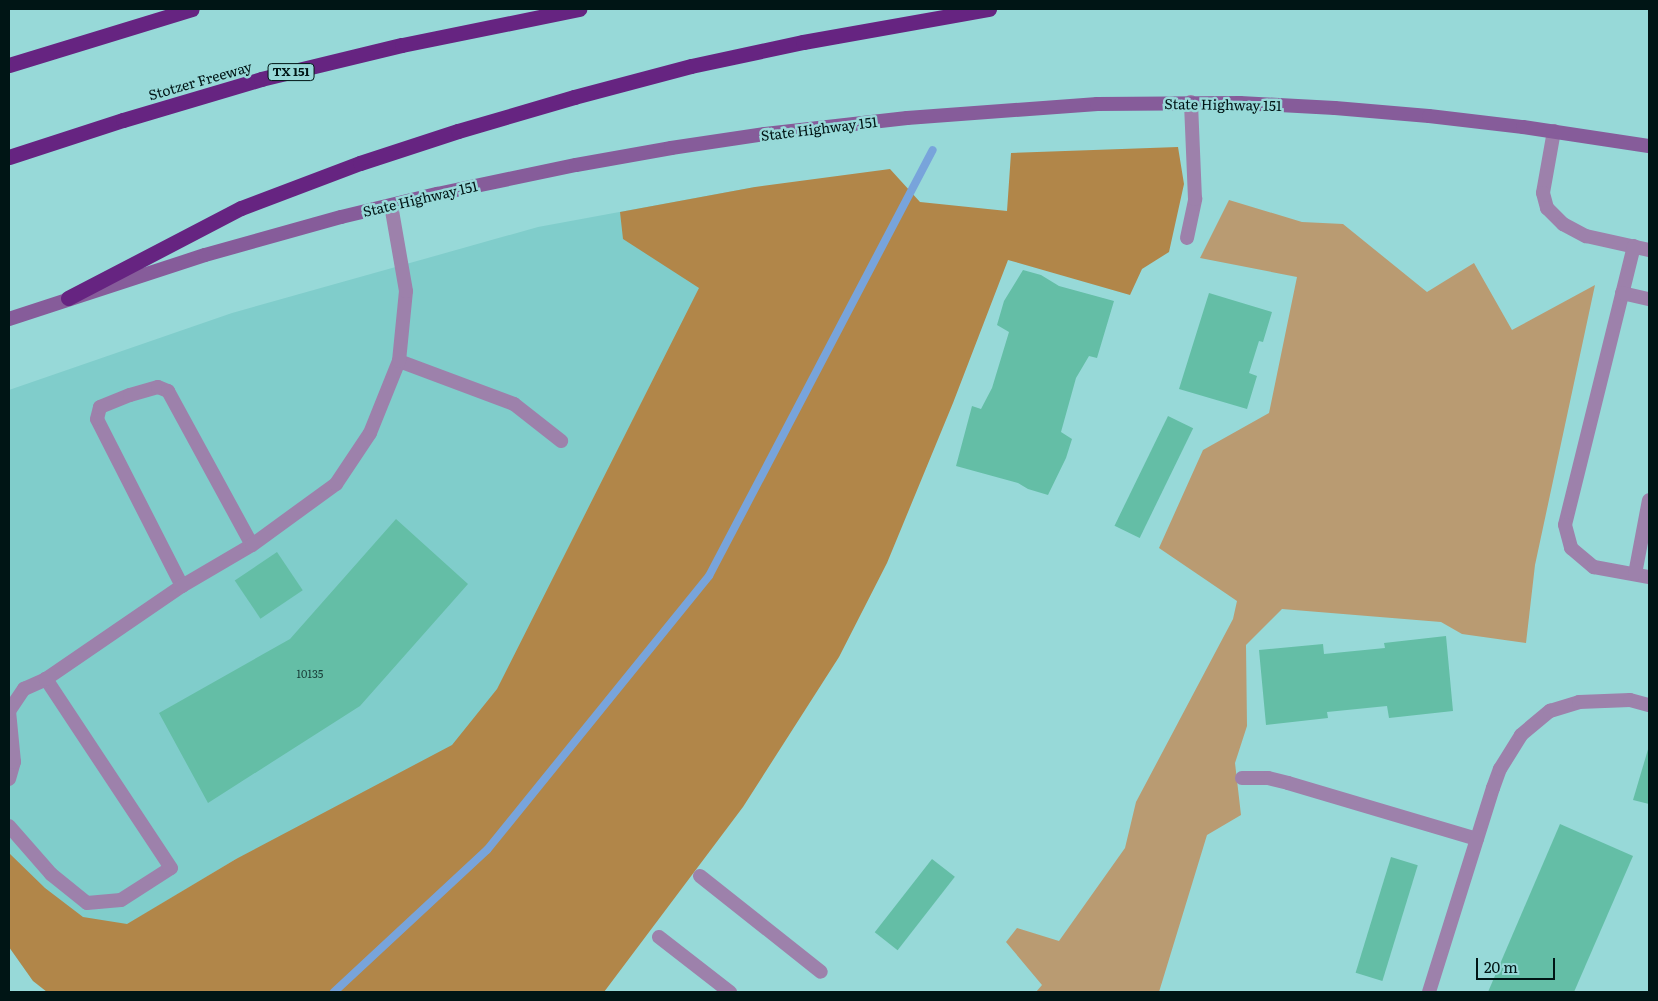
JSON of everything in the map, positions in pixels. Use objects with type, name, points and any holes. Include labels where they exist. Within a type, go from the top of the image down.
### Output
[{"type":"highway","points":[[9,65],[192,9]]},
{"type":"highway","name":"Stotzer Freeway","points":[[9,157],[123,120],[271,77],[440,36],[579,9]]},
{"type":"highway","points":[[68,298],[241,208],[360,164],[476,126],[633,81],[740,55],[989,9]]},
{"type":"main road","name":"State Highway 151","points":[[9,319],[68,298],[251,242],[391,205],[576,165],[774,133],[1002,109],[1191,102],[1335,108],[1476,121],[1649,146]]},
{"type":"lane","points":[[1187,238],[1195,199],[1191,102]]},
{"type":"lane","points":[[1554,131],[1543,194],[1547,208],[1563,224],[1586,236],[1649,250]]},
{"type":"lane","points":[[9,778],[14,762],[9,711],[24,689],[46,679],[182,586],[252,545],[336,484],[370,434],[398,361],[406,291],[391,205]]},
{"type":"lane","points":[[1634,246],[1565,525],[1571,548],[1594,566],[1649,577]]},
{"type":"lane","points":[[1622,293],[1649,300]]},
{"type":"lane","points":[[398,361],[514,404],[562,441]]},
{"type":"lane","points":[[182,586],[100,426],[97,419],[100,407],[130,395],[158,387],[168,391],[252,545]]},
{"type":"lane","points":[[1635,574],[1649,500]]},
{"type":"lane","points":[[9,826],[51,874],[87,903],[121,900],[172,868],[46,679]]},
{"type":"lane","points":[[1429,992],[1493,788],[1508,753],[1521,735],[1550,711],[1579,702],[1630,700],[1649,705]]},
{"type":"lane","points":[[1242,778],[1268,778],[1288,783],[1477,839]]},
{"type":"lane","points":[[700,876],[821,972]]},
{"type":"lane","points":[[659,937],[730,992]]},
{"type":"shaded area","points":[[1178,147],[1184,184],[1169,252],[1142,269],[1130,295],[1008,260],[953,403],[887,563],[839,657],[743,807],[604,992],[47,992],[33,981],[9,947],[9,853],[45,888],[83,917],[127,924],[236,859],[452,745],[497,689],[699,288],[623,239],[620,212],[755,187],[890,169],[920,202],[1007,211],[1011,153]]},
{"type":"shaded area","points":[[755,187],[488,754],[236,859],[33,981],[9,947],[9,390],[232,313],[538,227]]},
{"type":"shaded area","points":[[1229,200],[1302,222],[1343,224],[1427,292],[1474,263],[1512,330],[1595,285],[1535,565],[1526,643],[1462,634],[1441,622],[1282,609],[1246,645],[1247,726],[1235,763],[1241,815],[1207,835],[1159,992],[1036,992],[1042,985],[1006,942],[1017,928],[1059,941],[1125,848],[1136,802],[1233,619],[1237,601],[1159,548],[1203,450],[1269,413],[1297,277],[1200,258]]},
{"type":"building","points":[[1023,270],[1041,275],[1059,286],[1114,301],[1097,358],[1089,356],[1076,378],[1061,432],[1072,439],[1066,458],[1048,495],[1028,489],[1018,483],[956,466],[972,406],[981,409],[992,388],[1009,332],[997,325],[1004,301]]},
{"type":"building","points":[[1209,293],[1272,312],[1263,342],[1259,341],[1249,373],[1257,376],[1247,409],[1179,389]]},
{"type":"building","points":[[1168,416],[1193,428],[1140,538],[1115,526]]},
{"type":"building","points":[[396,519],[468,584],[360,706],[208,803],[159,713],[290,639]]},
{"type":"building","points":[[277,552],[303,590],[260,619],[235,581]]},
{"type":"building","points":[[1446,636],[1453,711],[1389,718],[1387,706],[1327,712],[1328,718],[1266,725],[1259,650],[1323,644],[1324,654],[1385,648],[1384,643]]},
{"type":"building","points":[[1649,746],[1649,804],[1633,800]]},
{"type":"building","points":[[1560,824],[1633,856],[1574,992],[1488,992]]},
{"type":"building","points":[[1391,857],[1418,865],[1382,981],[1356,973]]},
{"type":"building","points":[[932,859],[955,877],[898,950],[875,932]]},
{"type":"waterway","points":[[334,992],[487,850],[709,576],[933,150]]}]
